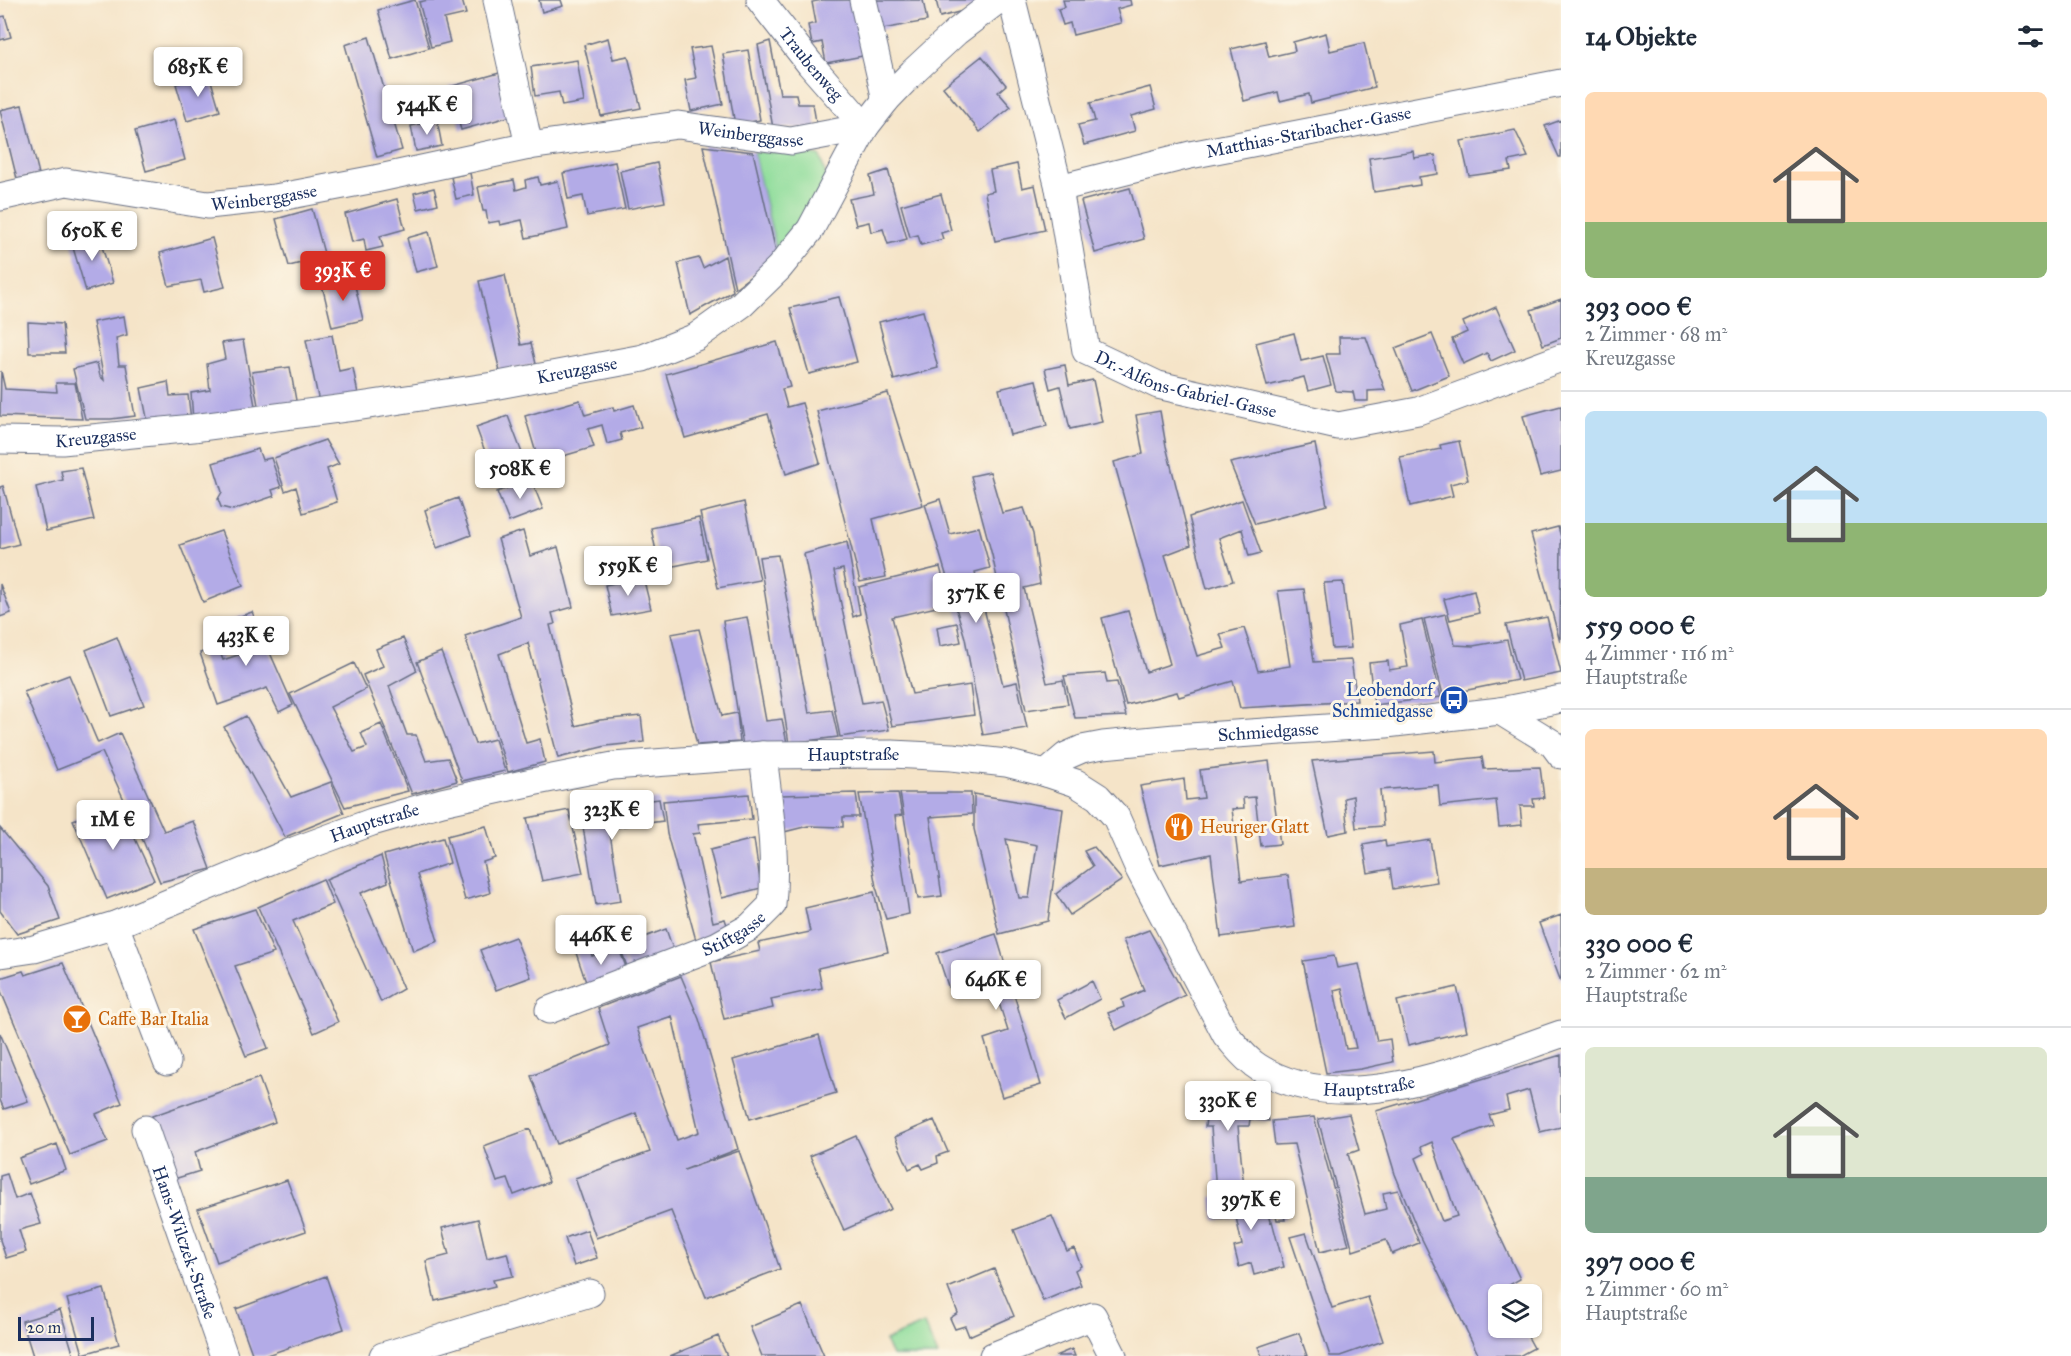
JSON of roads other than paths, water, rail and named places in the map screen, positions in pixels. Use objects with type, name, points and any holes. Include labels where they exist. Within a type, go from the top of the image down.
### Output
[{"type":"street","points":[[497,0],[529,146]]},
{"type":"street","name":"Traubenweg","points":[[760,0],[810,64],[866,127]]},
{"type":"street","points":[[863,0],[886,100]]},
{"type":"street","name":"Kreuzgasse","points":[[0,440],[62,441],[193,428],[493,387],[643,358],[696,337],[742,304],[779,268],[810,230],[866,127],[886,100],[956,32],[999,0]]},
{"type":"street","name":"Dr.-Alfons-Gabriel-Gasse","points":[[1012,0],[1059,188],[1086,351],[1158,385],[1338,426],[1418,411],[1561,358]]},
{"type":"street","name":"Matthias-Staribacher-Gasse","points":[[1059,188],[1190,154],[1561,83]]},
{"type":"street","name":"Weinberggasse","points":[[0,197],[66,182],[208,205],[275,198],[529,146],[678,125],[791,141],[866,127]]},
{"type":"street","name":"Schmiedgasse","points":[[1046,773],[1066,756],[1082,749],[1103,745],[1386,724],[1500,711],[1561,699]]},
{"type":"street","points":[[1500,711],[1552,743],[1561,756]]},
{"type":"street","name":"Hauptstraße","points":[[0,954],[34,949],[115,925],[296,850],[372,822],[442,802],[532,782],[613,766],[763,755],[892,754],[952,757],[1006,763],[1076,783],[1088,789],[1116,817],[1139,868],[1226,1035],[1257,1067],[1265,1071],[1303,1086],[1332,1089],[1384,1087],[1442,1074],[1561,1034]]},
{"type":"street","name":"Stiftgasse","points":[[549,1010],[718,945],[750,927],[772,905],[774,849],[763,755]]},
{"type":"street","points":[[115,925],[167,1062]]},
{"type":"street","name":"Hans-Wilczek-Straße","points":[[146,1129],[224,1356]]},
{"type":"street","points":[[383,1356],[590,1293]]},
{"type":"street","points":[[993,1356],[1093,1316],[1113,1356]]},
{"type":"place","name":"Leobendorf Schmiedgasse","points":[[1454,700]]},
{"type":"place","name":"Heuriger Glatt","points":[[1179,827]]},
{"type":"place","name":"Caffe Bar Italia","points":[[77,1019]]}]
